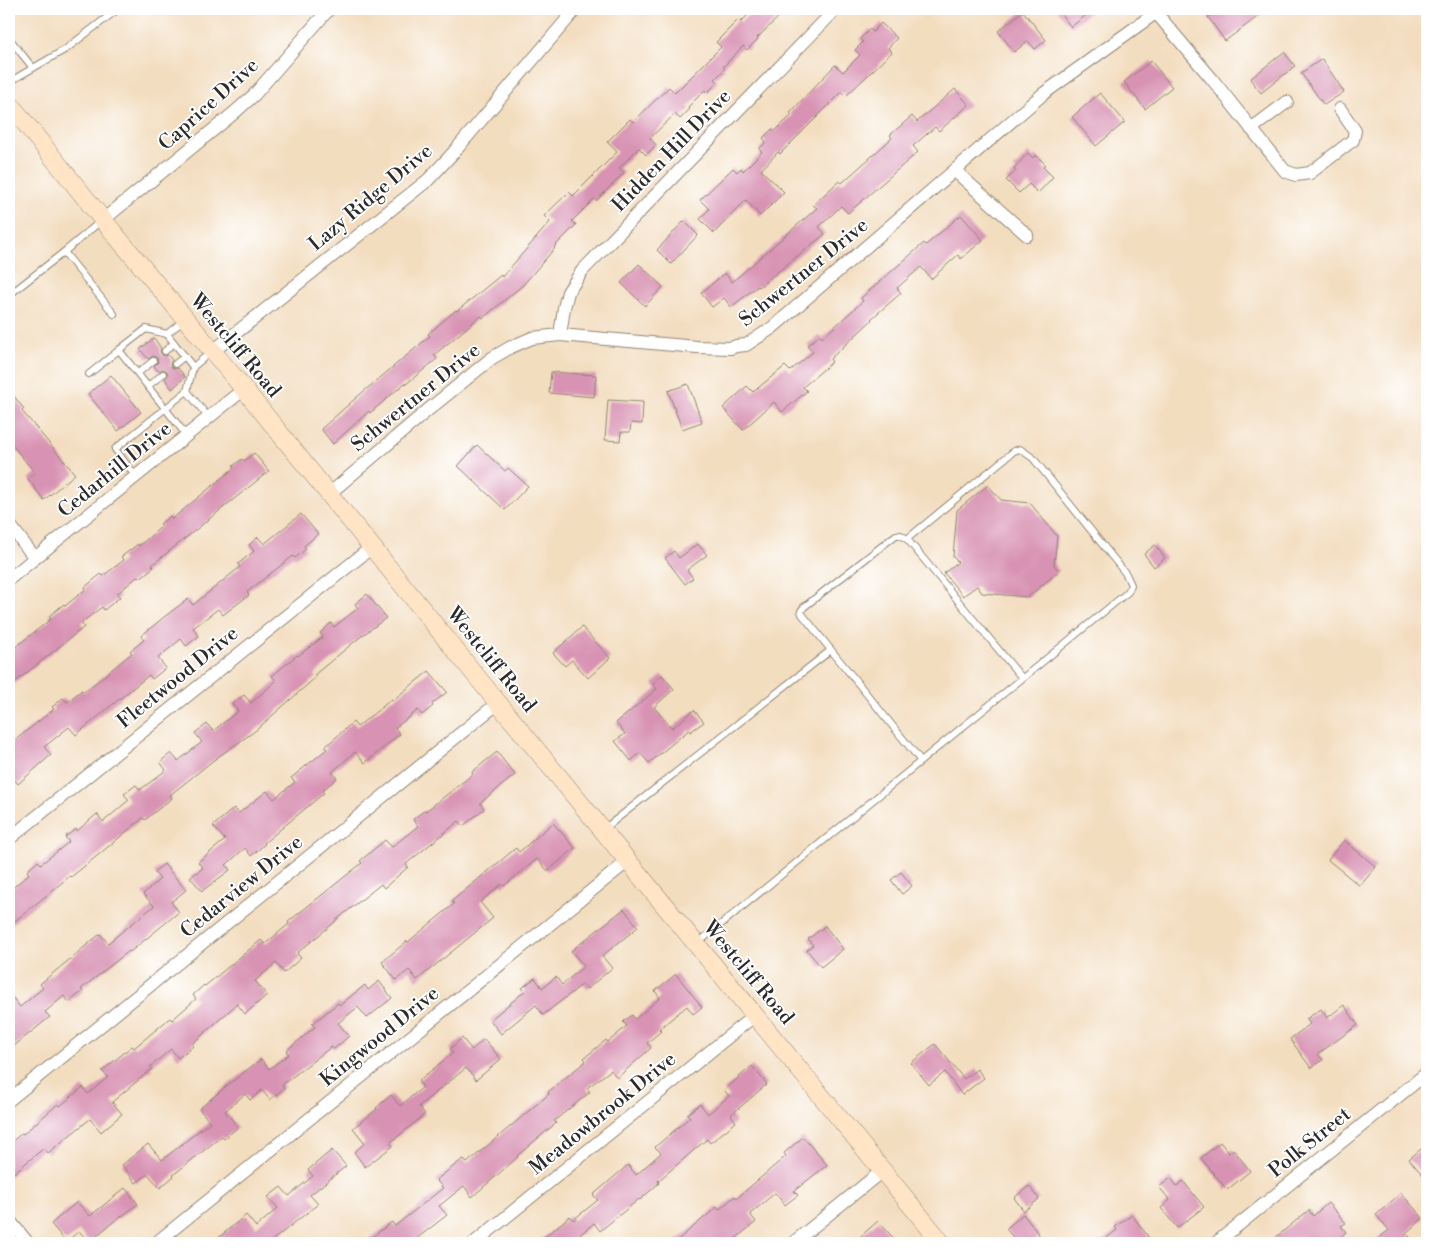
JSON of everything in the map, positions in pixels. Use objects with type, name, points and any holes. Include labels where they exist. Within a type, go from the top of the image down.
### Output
[{"type":"street","name":"Caprice Drive","points":[[103,220],[254,95],[329,9]]},
{"type":"street","name":"Lazy Ridge Drive","points":[[212,352],[428,180],[576,9]]},
{"type":"street","name":"Hidden Hill Drive","points":[[560,334],[568,292],[582,271],[836,9]]},
{"type":"street","name":"Schwertner Drive","points":[[329,494],[492,358],[532,338],[560,334],[697,347],[731,348],[746,345],[772,328],[1043,94],[1156,10]]},
{"type":"street","points":[[1156,10],[1285,171],[1296,175],[1310,173],[1352,140],[1355,131],[1340,110]]},
{"type":"street","name":"Westcliff Road","points":[[9,102],[103,220],[244,389],[498,703],[942,1243]]},
{"type":"street","points":[[1251,129],[1287,102]]},
{"type":"street","points":[[955,171],[1027,235]]},
{"type":"street","name":"Cedarhill Drive","points":[[9,579],[244,389]]},
{"type":"street","points":[[9,524],[35,558]]},
{"type":"street","name":"Fleetwood Drive","points":[[9,839],[372,547]]},
{"type":"street","name":"Cedarview Drive","points":[[9,1100],[498,703]]},
{"type":"street","name":"Kingwood Drive","points":[[156,1243],[628,861]]},
{"type":"street","name":"Meadowbrook Drive","points":[[474,1243],[756,1015]]},
{"type":"street","name":"Polk Street","points":[[1216,1243],[1427,1073]]},
{"type":"street","points":[[793,1243],[882,1171]]},
{"type":"street","points":[[9,1220],[28,1243]]},
{"type":"lane","points":[[9,82],[66,49],[118,9]]},
{"type":"lane","points":[[9,38],[33,68]]},
{"type":"lane","points":[[9,295],[103,220]]},
{"type":"lane","points":[[64,252],[114,314]]},
{"type":"lane","points":[[167,334],[185,319]]},
{"type":"lane","points":[[89,374],[146,329],[167,334],[193,367]]},
{"type":"lane","points":[[164,351],[174,344]]},
{"type":"lane","points":[[119,350],[187,436]]},
{"type":"lane","points":[[136,477],[115,449],[187,391],[193,367],[212,352]]},
{"type":"lane","points":[[175,364],[185,356]]},
{"type":"lane","points":[[138,373],[153,361]]},
{"type":"lane","points":[[148,386],[163,374]]},
{"type":"lane","points":[[187,391],[209,418]]},
{"type":"lane","points":[[697,944],[1128,592],[1131,585],[1126,574],[1033,458],[1020,449],[907,539]]},
{"type":"lane","points":[[921,761],[802,614],[801,611],[804,607],[896,535],[901,535],[907,539],[1022,678]]},
{"type":"lane","points":[[603,830],[831,650]]},
{"type":"building","points":[[754,9],[787,9],[747,50],[743,46],[723,67],[725,69],[715,79],[718,82],[707,93],[705,90],[688,107],[690,109],[680,119],[675,114],[650,138],[656,145],[646,155],[639,148],[619,168],[624,173],[596,201],[594,199],[572,221],[576,225],[554,247],[523,285],[483,318],[481,316],[434,355],[437,359],[370,413],[369,411],[333,444],[321,429],[430,336],[428,334],[456,310],[501,275],[502,277],[550,222],[544,216],[569,192],[573,196],[617,152],[607,142],[630,119],[633,122],[669,87],[675,93],[721,47],[716,42],[738,20],[741,22]]},
{"type":"building","points":[[1057,9],[1094,9],[1071,27]]},
{"type":"building","points":[[1219,9],[1268,9],[1225,41],[1208,17]]},
{"type":"building","points":[[1023,11],[1046,40],[1035,49],[1028,41],[1014,52],[998,31]]},
{"type":"building","points":[[881,23],[897,38],[888,48],[892,52],[846,96],[842,92],[780,154],[778,152],[761,170],[784,192],[760,216],[746,200],[714,233],[700,219],[709,209],[700,200],[733,168],[737,172],[741,168],[743,171],[762,152],[759,149],[766,142],[763,138],[772,129],[775,131],[792,115],[790,113],[835,65],[843,72],[860,55],[855,50],[863,42],[860,39],[870,29],[873,32]]},
{"type":"building","points":[[1284,52],[1295,66],[1261,93],[1250,79]]},
{"type":"building","points":[[1322,59],[1344,92],[1324,105],[1301,73]]},
{"type":"building","points":[[1151,61],[1172,87],[1145,109],[1124,82]]},
{"type":"building","points":[[955,89],[969,105],[939,131],[935,127],[913,146],[918,152],[848,213],[841,206],[819,227],[825,234],[759,287],[731,307],[724,298],[712,307],[701,293],[725,273],[732,282],[817,208],[813,205],[839,181],[842,183],[892,138],[890,135],[912,116],[917,122]]},
{"type":"building","points":[[1100,93],[1125,122],[1096,146],[1072,117]]},
{"type":"building","points":[[1028,153],[1033,158],[1036,155],[1045,164],[1043,167],[1053,177],[1038,193],[1029,184],[1019,193],[1006,180],[1016,171],[1014,168]]},
{"type":"building","points":[[961,215],[983,240],[961,259],[958,255],[931,279],[921,267],[897,288],[901,293],[830,359],[832,362],[803,387],[807,391],[782,412],[774,402],[743,430],[723,408],[747,386],[753,392],[785,366],[790,371],[813,352],[807,345],[820,335],[822,338],[863,301],[861,298],[924,243],[926,245]]},
{"type":"building","points":[[684,221],[698,235],[671,264],[657,250]]},
{"type":"building","points":[[639,264],[663,287],[645,306],[621,283]]},
{"type":"building","points":[[154,338],[161,348],[161,354],[164,356],[168,355],[172,360],[171,367],[178,368],[185,377],[172,389],[165,379],[168,375],[167,371],[163,369],[158,371],[154,366],[158,362],[157,358],[153,356],[148,359],[140,349]]},
{"type":"building","points":[[551,372],[596,375],[594,397],[549,393]]},
{"type":"building","points":[[111,375],[141,412],[118,431],[88,394]]},
{"type":"building","points":[[688,384],[702,422],[682,429],[668,391]]},
{"type":"building","points":[[9,390],[24,409],[22,411],[75,474],[44,500],[28,479],[35,473],[9,441]]},
{"type":"building","points":[[608,400],[643,402],[642,424],[631,423],[630,432],[621,432],[620,441],[605,440]]},
{"type":"building","points":[[477,445],[505,471],[508,468],[528,486],[505,510],[458,466]]},
{"type":"building","points":[[254,453],[269,471],[152,565],[154,567],[140,578],[138,576],[117,594],[120,597],[104,610],[102,607],[81,623],[84,627],[9,687],[9,652],[51,619],[49,616],[64,604],[65,606],[101,574],[103,576],[124,560],[121,557],[138,544],[139,546],[162,526],[160,524],[170,516],[172,519],[234,468],[233,466],[242,459],[244,461]]},
{"type":"building","points":[[988,485],[1001,500],[1030,503],[1057,536],[1054,565],[1059,571],[1028,597],[982,593],[977,586],[963,596],[944,573],[958,562],[953,557],[957,510]]},
{"type":"building","points":[[301,514],[318,534],[304,546],[306,549],[295,558],[293,556],[247,592],[249,595],[223,615],[218,609],[193,628],[199,636],[186,646],[181,639],[158,658],[166,668],[152,679],[149,675],[76,735],[69,727],[44,747],[51,755],[18,784],[9,773],[9,745],[54,709],[52,707],[63,698],[67,702],[82,690],[84,692],[132,653],[130,651],[144,640],[141,636],[164,617],[188,599],[193,605],[240,567],[238,564],[254,551],[249,545],[258,537],[264,544]]},
{"type":"building","points":[[698,544],[707,555],[687,570],[693,578],[685,584],[665,558],[674,551],[679,558]]},
{"type":"building","points":[[1155,545],[1165,558],[1154,567],[1144,554]]},
{"type":"building","points":[[367,594],[386,618],[314,675],[316,677],[255,731],[215,759],[170,795],[172,798],[145,820],[143,818],[9,926],[9,891],[29,874],[27,871],[38,861],[41,864],[69,842],[65,837],[76,829],[77,831],[97,814],[103,822],[129,800],[124,794],[136,785],[140,790],[166,770],[160,762],[171,753],[178,761],[202,742],[195,733],[207,724],[213,731],[238,711],[232,704],[244,695],[251,703],[276,681],[272,676],[323,637],[320,633],[331,623],[334,627],[358,608],[355,604]]},
{"type":"building","points":[[582,627],[610,658],[588,678],[572,660],[565,666],[553,653]]},
{"type":"building","points":[[429,671],[447,692],[432,704],[433,706],[422,715],[418,710],[395,728],[400,734],[365,763],[355,752],[332,772],[337,778],[322,791],[324,793],[251,856],[245,848],[226,865],[230,870],[202,891],[190,877],[203,868],[198,862],[225,840],[213,826],[234,808],[239,813],[267,791],[274,799],[295,782],[291,778],[327,749],[325,747],[353,722],[357,727]]},
{"type":"building","points":[[662,675],[674,689],[654,707],[672,728],[694,710],[704,722],[690,732],[689,730],[649,763],[640,753],[631,761],[615,741],[625,734],[616,723],[657,689],[653,684]]},
{"type":"building","points":[[497,752],[515,775],[480,803],[484,809],[463,826],[459,821],[406,864],[408,867],[384,888],[381,884],[335,921],[297,953],[301,958],[284,973],[276,963],[255,981],[267,995],[245,1014],[237,1004],[178,1058],[171,1049],[150,1067],[152,1069],[112,1102],[122,1114],[101,1132],[90,1119],[48,1153],[44,1148],[9,1177],[9,1144],[58,1104],[60,1106],[83,1087],[88,1094],[108,1077],[102,1071],[132,1046],[134,1048],[170,1018],[172,1020],[196,999],[193,995],[204,985],[261,940],[265,944],[289,924],[288,922],[362,863],[360,861],[385,840],[392,847],[418,826],[413,819],[473,774],[472,772]]},
{"type":"building","points":[[553,823],[575,848],[548,871],[537,859],[504,886],[502,884],[480,902],[493,918],[417,980],[409,970],[396,980],[382,962],[454,904],[452,901],[516,848],[519,852]]},
{"type":"building","points":[[1344,840],[1376,867],[1360,886],[1328,860]]},
{"type":"building","points":[[164,864],[186,890],[171,902],[179,912],[81,989],[83,991],[69,1002],[64,996],[45,1012],[50,1017],[9,1050],[9,993],[20,1007],[43,988],[40,984],[100,934],[108,943],[154,906],[143,894],[160,879],[154,872]]},
{"type":"building","points":[[901,872],[912,886],[902,894],[891,880]]},
{"type":"building","points":[[624,909],[638,927],[602,956],[612,968],[587,989],[583,984],[543,1015],[536,1005],[501,1034],[490,1020],[525,991],[522,988],[535,978],[542,988],[556,977],[562,985],[584,966],[571,951]]},
{"type":"building","points":[[825,926],[843,949],[821,967],[807,950],[813,945],[808,939]]},
{"type":"building","points":[[676,974],[702,1007],[693,1014],[687,1006],[659,1029],[661,1031],[647,1043],[651,1048],[617,1078],[611,1070],[587,1088],[590,1092],[554,1121],[556,1123],[472,1197],[464,1186],[439,1206],[447,1215],[411,1243],[364,1243],[392,1222],[395,1226],[443,1188],[436,1180],[463,1159],[467,1163],[549,1094],[548,1092],[586,1061],[584,1058],[627,1026],[623,1022],[632,1015],[635,1019],[660,998],[655,991]]},
{"type":"building","points":[[379,981],[392,998],[367,1018],[358,1007],[338,1023],[349,1036],[334,1049],[331,1047],[282,1085],[284,1088],[270,1100],[262,1090],[250,1100],[245,1094],[225,1111],[238,1127],[224,1139],[222,1136],[173,1175],[160,1188],[148,1174],[136,1183],[122,1165],[148,1144],[162,1160],[210,1122],[199,1109],[224,1088],[261,1059],[269,1069],[289,1054],[286,1051],[315,1027],[312,1024],[338,1003],[340,1005],[365,985],[368,990]]},
{"type":"building","points":[[1344,1005],[1358,1025],[1318,1054],[1323,1060],[1311,1068],[1290,1039],[1310,1024],[1306,1019],[1321,1009],[1327,1018]]},
{"type":"building","points":[[462,1038],[472,1050],[484,1039],[501,1059],[476,1080],[466,1068],[419,1106],[425,1114],[390,1143],[393,1146],[365,1167],[354,1152],[365,1143],[353,1128],[391,1095],[400,1106],[423,1087],[418,1081],[453,1053],[450,1049]]},
{"type":"building","points":[[935,1044],[964,1079],[977,1069],[984,1078],[962,1095],[945,1072],[929,1085],[911,1063]]},
{"type":"building","points":[[752,1066],[767,1084],[731,1115],[736,1122],[710,1143],[707,1139],[658,1181],[659,1183],[640,1200],[600,1231],[594,1223],[570,1243],[537,1243],[570,1216],[573,1220],[598,1200],[593,1195],[628,1165],[636,1175],[661,1153],[655,1147],[690,1117],[687,1114],[700,1104],[708,1114],[729,1096],[724,1090]]},
{"type":"building","points":[[803,1137],[827,1165],[794,1191],[798,1195],[785,1205],[775,1193],[750,1214],[756,1222],[730,1243],[674,1243],[717,1207],[719,1210],[735,1196],[737,1198],[786,1156],[784,1153]]},
{"type":"building","points":[[1220,1142],[1229,1153],[1233,1149],[1250,1171],[1227,1190],[1201,1158]]},
{"type":"building","points":[[1427,1144],[1427,1180],[1409,1159]]},
{"type":"building","points":[[332,1150],[346,1166],[310,1195],[318,1204],[269,1243],[212,1243],[246,1215],[256,1227],[278,1208],[268,1197],[281,1187],[289,1196],[313,1176],[308,1170]]},
{"type":"building","points":[[1171,1178],[1177,1186],[1183,1181],[1204,1207],[1177,1228],[1161,1208],[1170,1200],[1159,1187]]},
{"type":"building","points":[[1029,1186],[1039,1199],[1024,1211],[1014,1198]]},
{"type":"building","points":[[125,1188],[138,1204],[89,1242],[79,1231],[66,1242],[51,1224],[77,1202],[90,1216]]},
{"type":"building","points":[[1401,1193],[1423,1218],[1406,1233],[1416,1243],[1373,1243],[1389,1230],[1376,1215]]},
{"type":"building","points":[[1328,1203],[1346,1223],[1341,1226],[1346,1232],[1334,1243],[1269,1243],[1309,1210],[1313,1216]]},
{"type":"building","points":[[1023,1214],[1040,1236],[1031,1243],[1018,1243],[1006,1229]]},
{"type":"building","points":[[1132,1215],[1153,1243],[1100,1243],[1117,1230],[1115,1227]]},
{"type":"building","points":[[878,1221],[898,1243],[853,1243]]}]
